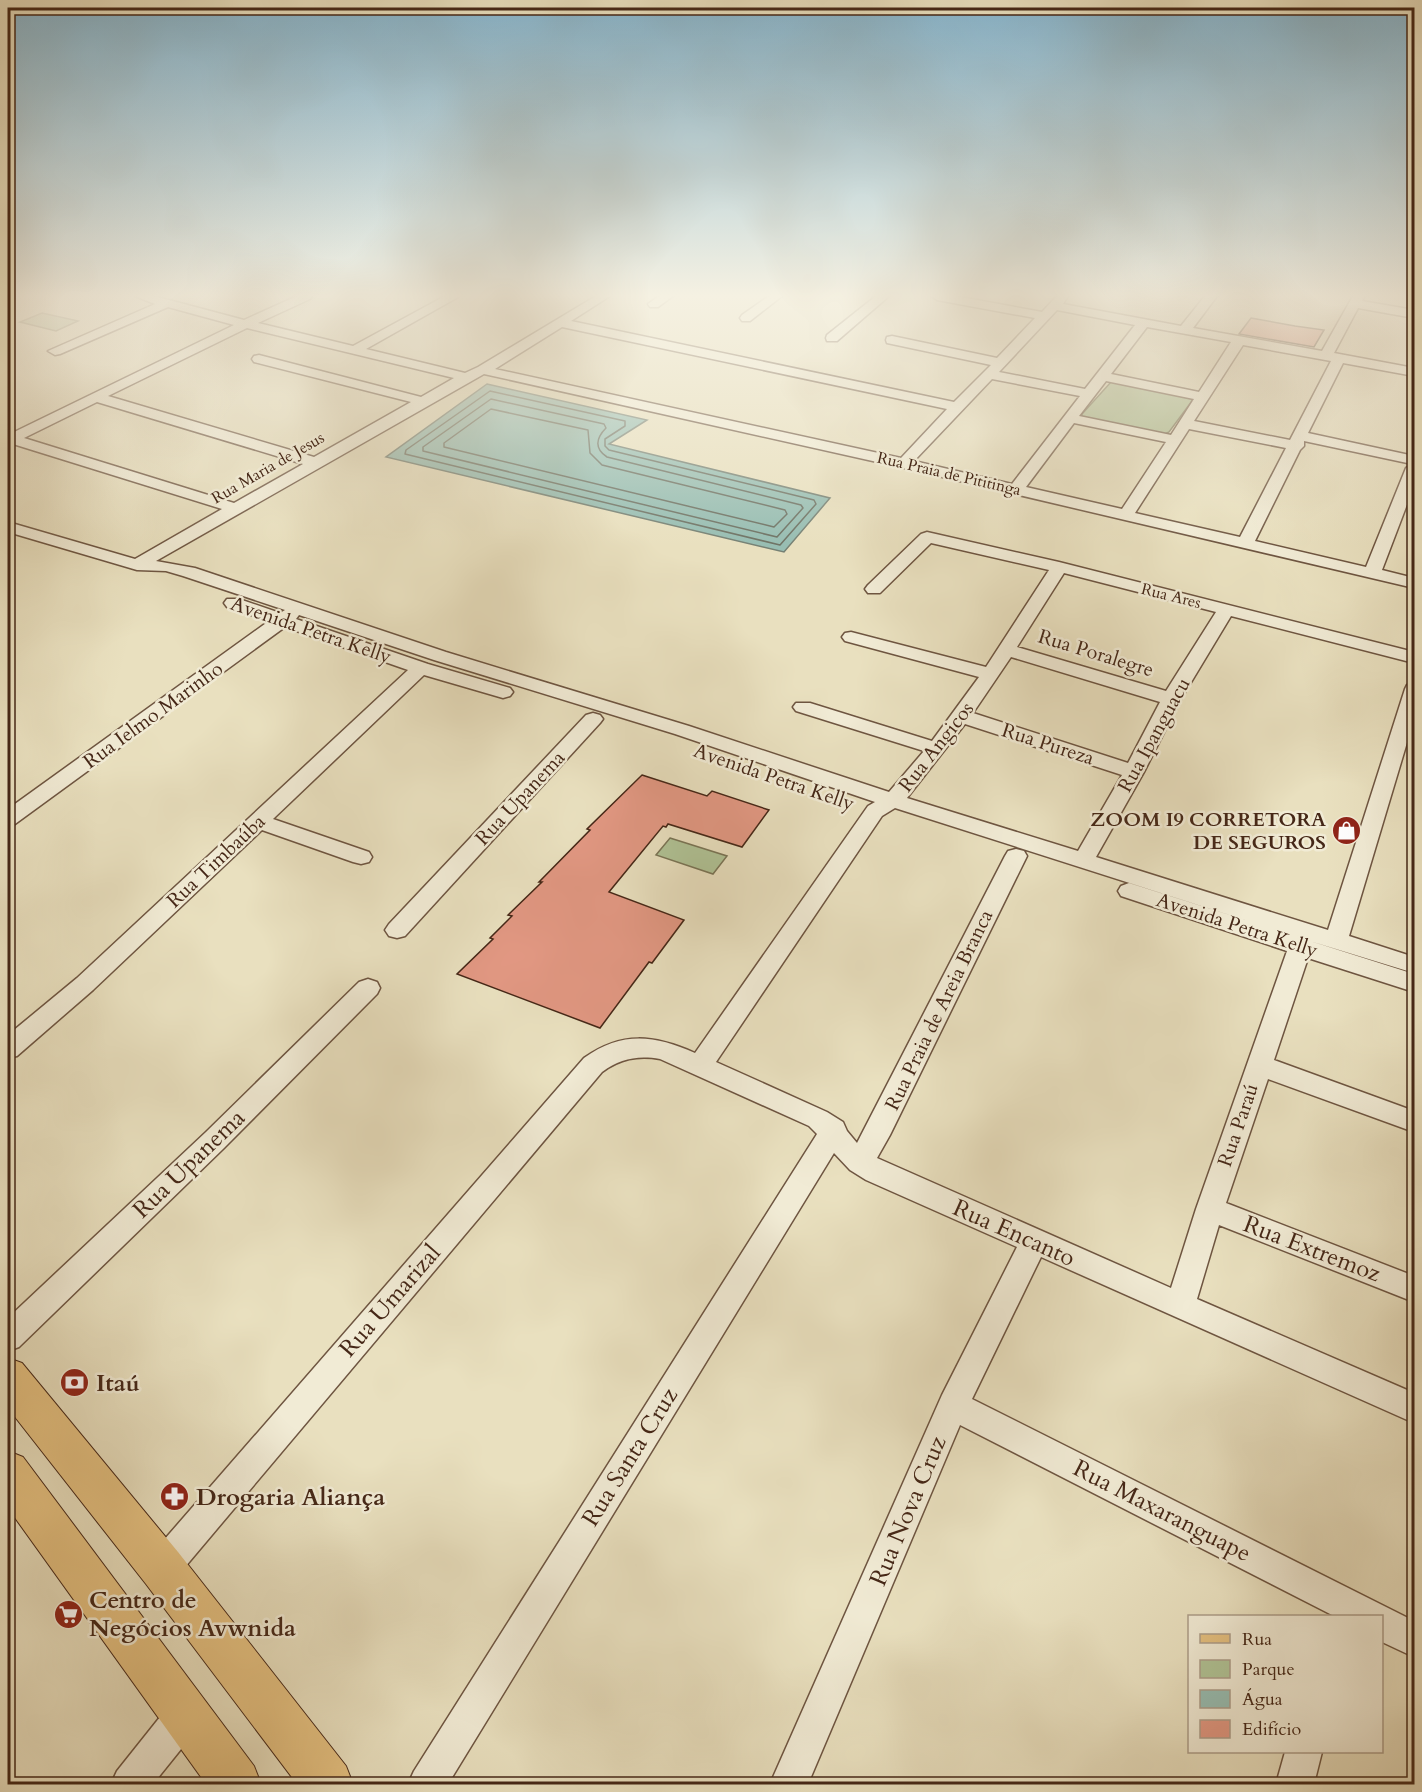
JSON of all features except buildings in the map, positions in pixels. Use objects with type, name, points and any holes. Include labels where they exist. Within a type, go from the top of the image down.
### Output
[{"type":"main road","points":[[8,1377],[162,1568],[328,1785]]},
{"type":"main road","points":[[8,1472],[236,1785]]},
{"type":"street","points":[[9,440],[130,380]]},
{"type":"street","points":[[339,380],[422,401]]},
{"type":"street","name":"Rua Maria de Jesus","points":[[137,565],[461,380]]},
{"type":"street","name":"Rua Praia de Pititinga","points":[[526,380],[1016,489],[1246,542],[1414,584]]},
{"type":"street","points":[[827,380],[956,407]]},
{"type":"street","points":[[903,463],[983,380]]},
{"type":"street","points":[[1016,380],[1088,394]]},
{"type":"street","points":[[1016,489],[1099,380]]},
{"type":"street","points":[[1120,380],[1204,397]]},
{"type":"street","points":[[1126,515],[1215,380]]},
{"type":"street","points":[[1246,542],[1299,441],[1324,380]]},
{"type":"street","points":[[95,397],[314,462]]},
{"type":"street","points":[[1069,418],[1175,440]]},
{"type":"street","points":[[1186,424],[1414,460]]},
{"type":"street","points":[[9,440],[234,508]]},
{"type":"street","points":[[1372,573],[1409,491],[1414,468]]},
{"type":"street","name":"Avenida Petra Kelly","points":[[8,527],[137,565],[157,576],[289,616],[451,660],[682,730],[894,801],[1414,965]]},
{"type":"street","name":"Rua Ares","points":[[873,589],[927,537],[1059,567],[1414,657]]},
{"type":"street","name":"Rua Angicos","points":[[700,1065],[875,811],[894,801],[962,716],[1008,650],[1059,567]]},
{"type":"street","name":"Rua Ipanguacu","points":[[1083,861],[1134,772],[1172,699],[1226,610]]},
{"type":"street","name":"Avenida Petra Kelly","points":[[289,616],[421,668],[671,742],[875,811],[1301,945],[1414,983]]},
{"type":"street","name":"Rua Ielmo Marinho","points":[[8,819],[289,616]]},
{"type":"street","points":[[851,637],[991,674]]},
{"type":"street","name":"Rua Poralegre","points":[[1008,650],[1172,699]]},
{"type":"street","name":"Rua Timbaúba","points":[[8,1049],[85,984],[421,668]]},
{"type":"street","points":[[1337,939],[1414,689]]},
{"type":"street","points":[[803,707],[937,749]]},
{"type":"street","name":"Rua Pureza","points":[[962,716],[1134,772]]},
{"type":"street","name":"Rua Upanema","points":[[397,930],[593,719]]},
{"type":"street","points":[[258,821],[361,856]]},
{"type":"street","name":"Rua Praia de Areia Branca","points":[[860,1162],[877,1135],[1016,856]]},
{"type":"street","name":"Rua Paraú","points":[[1180,1306],[1210,1209],[1301,945]]},
{"type":"street","name":"Rua Upanema","points":[[8,1337],[215,1140],[368,988]]},
{"type":"street","name":"Rua Encanto","points":[[628,1048],[647,1046],[700,1065],[819,1119],[834,1131],[845,1149],[876,1172],[1414,1408]]},
{"type":"street","name":"Rua Umarizal","points":[[162,1568],[593,1065],[608,1054],[628,1048]]},
{"type":"street","points":[[1259,1065],[1414,1122]]},
{"type":"street","name":"Rua Santa Cruz","points":[[427,1785],[834,1131]]},
{"type":"street","name":"Rua Extremoz","points":[[1210,1209],[1414,1289]]},
{"type":"street","name":"Rua Nova Cruz","points":[[789,1785],[954,1405],[1034,1242]]},
{"type":"street","name":"Rua Maxaranguape","points":[[954,1405],[1350,1612]]},
{"type":"street","points":[[1383,1624],[1414,1640]]},
{"type":"street","points":[[130,1785],[185,1715]]},
{"type":"street","points":[[1295,1785],[1304,1753]]},
{"type":"green space","points":[[1111,382],[1191,398],[1192,401],[1169,432],[1165,434],[1082,417],[1082,414]]},
{"type":"green space","points":[[670,838],[727,856],[713,874],[656,855]]},
{"type":"water","points":[[487,384],[647,420],[609,444],[830,498],[784,552],[386,457]]},
{"type":"place","name":"ZOOM I9 CORRETORA DE SEGUROS","points":[[1347,830]]},
{"type":"place","name":"Itaú","points":[[75,1383]]},
{"type":"place","name":"Drogaria Aliança","points":[[175,1497]]},
{"type":"place","name":"Centro de Negócios Avwnida","points":[[68,1614]]}]
